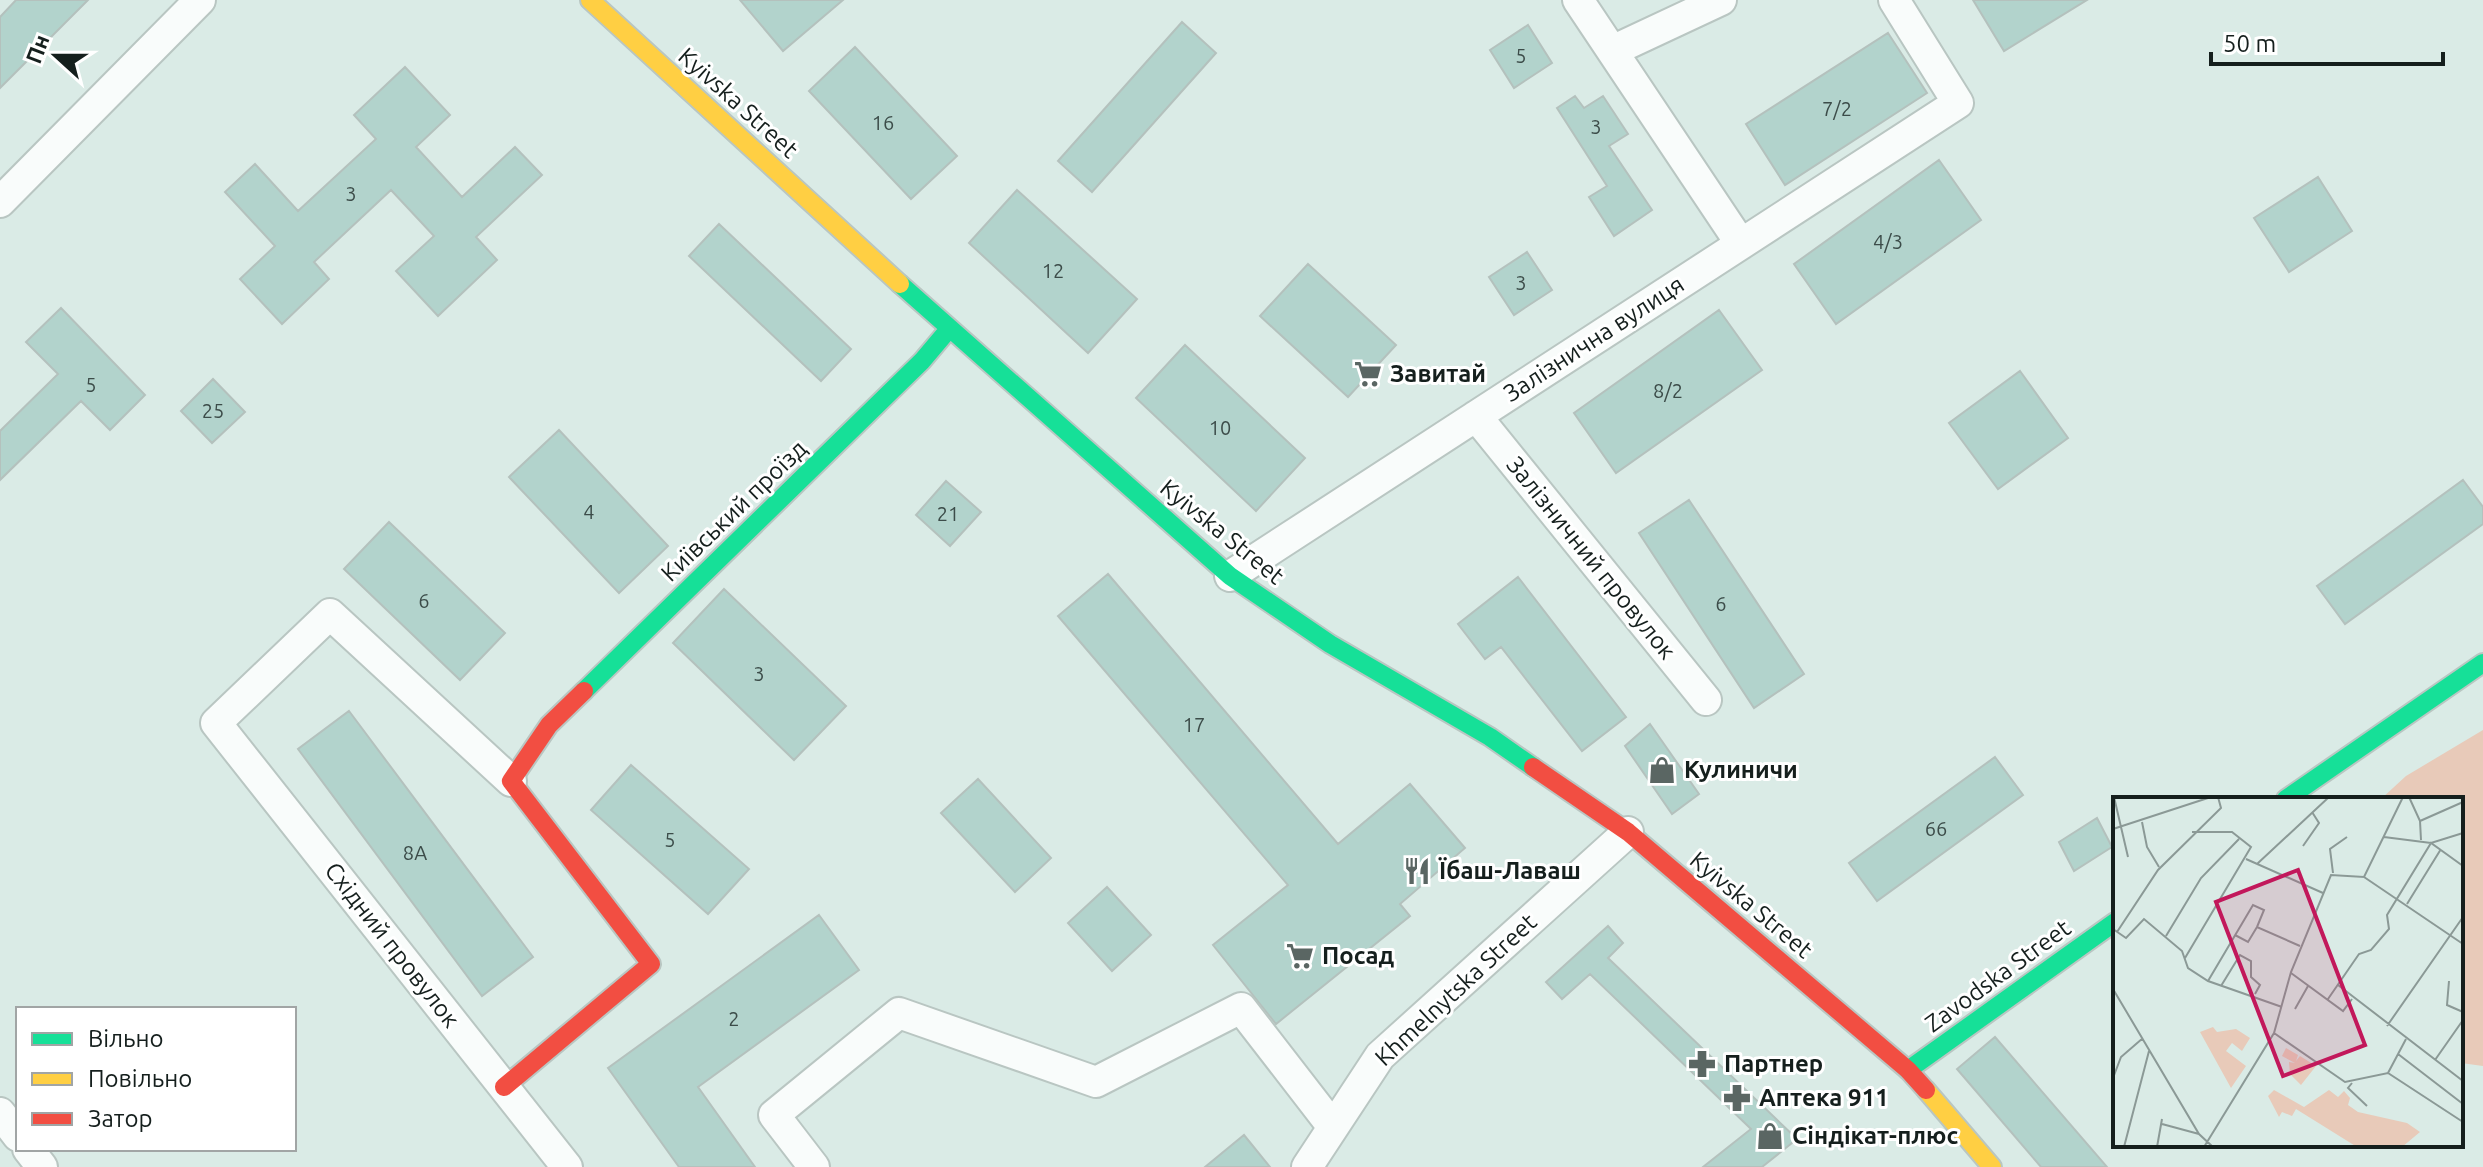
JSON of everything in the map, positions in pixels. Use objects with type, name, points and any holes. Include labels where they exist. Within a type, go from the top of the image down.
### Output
[{"type":"main road","name":"Kyivska Street","points":[[590,0],[949,329],[1230,576],[1330,644],[1490,737],[1628,832],[1908,1070],[1992,1167]]},
{"type":"main road","name":"Київський проїзд","points":[[511,781],[549,725],[922,361],[949,329]]},
{"type":"main road","points":[[2289,797],[2483,663]]},
{"type":"main road","points":[[504,1087],[651,964],[511,781]]},
{"type":"main road","name":"Zavodska Street","points":[[1908,1070],[2113,923]]},
{"type":"street","points":[[0,202],[200,0]]},
{"type":"street","points":[[1578,0],[1741,244]]},
{"type":"street","points":[[1612,51],[1721,0]]},
{"type":"street","name":"Залізнична вулиця","points":[[1230,576],[1958,103],[1894,0]]},
{"type":"street","name":"Залізничний провулок","points":[[1476,416],[1706,700]]},
{"type":"street","name":"Східний провулок","points":[[511,781],[330,614],[216,723],[567,1167]]},
{"type":"street","name":"Khmelnytska Street","points":[[1307,1167],[1380,1056],[1628,832]]},
{"type":"street","points":[[814,1167],[774,1115],[899,1013],[1096,1082],[1241,1008],[1333,1127]]},
{"type":"street","points":[[0,1113],[16,1133]]},
{"type":"street","points":[[30,1151],[42,1167]]},
{"type":"shaded area","points":[[2483,730],[2483,1066],[2463,1063],[2463,797],[2383,797],[2406,776]]},
{"type":"building","points":[[16,0],[88,0],[0,88],[0,17]]},
{"type":"building","points":[[740,0],[843,0],[783,51]]},
{"type":"building","points":[[1973,0],[2087,0],[2004,51]]},
{"type":"building","points":[[1182,22],[1216,53],[1092,192],[1058,161]]},
{"type":"building","points":[[1528,25],[1552,63],[1514,88],[1490,50]]},
{"type":"building","points":[[1888,33],[1927,93],[1785,185],[1746,124]]},
{"type":"building","points":[[855,47],[957,156],[911,199],[809,91]]},
{"type":"building","points":[[405,67],[450,115],[416,147],[462,197],[515,147],[542,175],[476,237],[497,260],[438,316],[396,271],[434,236],[391,190],[314,262],[329,279],[282,324],[240,279],[275,246],[225,192],[255,164],[298,211],[376,139],[354,115]]},
{"type":"building","points":[[1575,96],[1584,108],[1603,96],[1628,134],[1609,146],[1652,210],[1614,236],[1589,197],[1607,186],[1557,108]]},
{"type":"building","points":[[1939,160],[1981,220],[1836,324],[1794,264]]},
{"type":"building","points":[[2318,177],[2352,231],[2289,272],[2254,218]]},
{"type":"building","points":[[1017,190],[1137,299],[1088,353],[969,243]]},
{"type":"building","points":[[719,224],[851,349],[821,381],[689,256]]},
{"type":"building","points":[[1527,252],[1552,290],[1514,315],[1489,277]]},
{"type":"building","points":[[1308,264],[1396,345],[1348,397],[1260,316]]},
{"type":"building","points":[[61,308],[145,395],[110,430],[81,401],[0,480],[0,431],[58,374],[26,342]]},
{"type":"building","points":[[1719,310],[1762,370],[1616,473],[1574,413]]},
{"type":"building","points":[[1185,345],[1305,458],[1256,511],[1136,398]]},
{"type":"building","points":[[2020,371],[2068,438],[1998,489],[1949,423]]},
{"type":"building","points":[[213,379],[245,412],[212,443],[181,411]]},
{"type":"building","points":[[559,430],[668,546],[619,593],[509,477]]},
{"type":"building","points":[[2463,480],[2483,507],[2483,524],[2345,624],[2317,586]]},
{"type":"building","points":[[946,481],[981,512],[950,546],[916,515]]},
{"type":"building","points":[[1689,500],[1804,674],[1754,708],[1639,533]]},
{"type":"building","points":[[389,522],[505,633],[460,680],[344,569]]},
{"type":"building","points":[[1108,574],[1338,844],[1410,784],[1465,848],[1400,904],[1410,916],[1276,1024],[1213,945],[1288,885],[1058,616]]},
{"type":"building","points":[[1518,577],[1626,717],[1582,751],[1501,647],[1485,659],[1458,624]]},
{"type":"building","points":[[724,589],[846,706],[794,760],[673,643]]},
{"type":"building","points":[[349,711],[533,957],[482,996],[298,749]]},
{"type":"building","name":"Кулиничи","points":[[1650,724],[1699,794],[1672,814],[1625,746]]},
{"type":"building","points":[[1995,757],[2023,795],[1877,901],[1849,863]]},
{"type":"building","points":[[631,765],[749,869],[708,914],[591,810]]},
{"type":"building","points":[[978,779],[1051,858],[1015,892],[941,813]]},
{"type":"building","points":[[2097,818],[2112,847],[2074,871],[2059,842]]},
{"type":"building","points":[[1107,887],[1151,935],[1112,971],[1068,923]]},
{"type":"building","points":[[819,915],[859,970],[698,1087],[755,1167],[679,1167],[608,1068]]},
{"type":"building","points":[[1608,926],[1623,943],[1608,958],[1797,1139],[1762,1167],[1703,1167],[1751,1129],[1590,974],[1562,999],[1546,982]]},
{"type":"building","points":[[1995,1037],[2107,1167],[2041,1167],[1957,1069]]},
{"type":"building","points":[[1244,1135],[1270,1167],[1205,1167]]},
{"type":"traffic: fast","points":[[900,284],[1230,576],[1330,644],[1490,737],[1533,767]]},
{"type":"traffic: fast","points":[[584,691],[922,361],[949,329]]},
{"type":"traffic: fast","points":[[2289,797],[2483,663]]},
{"type":"traffic: fast","points":[[1908,1070],[2113,923]]},
{"type":"traffic: slow","points":[[590,0],[900,284]]},
{"type":"traffic: slow","points":[[1926,1090],[1992,1167]]},
{"type":"traffic: jam","points":[[504,1087],[651,964],[511,781],[549,725],[584,691]]},
{"type":"traffic: jam","points":[[1533,767],[1628,832],[1908,1070],[1926,1090]]},
{"type":"place","name":"Завитай","points":[[1368,374]]},
{"type":"place","name":"Кулиничи","points":[[1662,770]]},
{"type":"place","name":"Їбаш-Лаваш","points":[[1417,871]]},
{"type":"place","name":"Посад","points":[[1300,956]]},
{"type":"place","name":"Партнер","points":[[1702,1064]]},
{"type":"place","name":"Аптека 911","points":[[1737,1098]]},
{"type":"place","name":"Сіндікат-плюс","points":[[1770,1136]]}]
